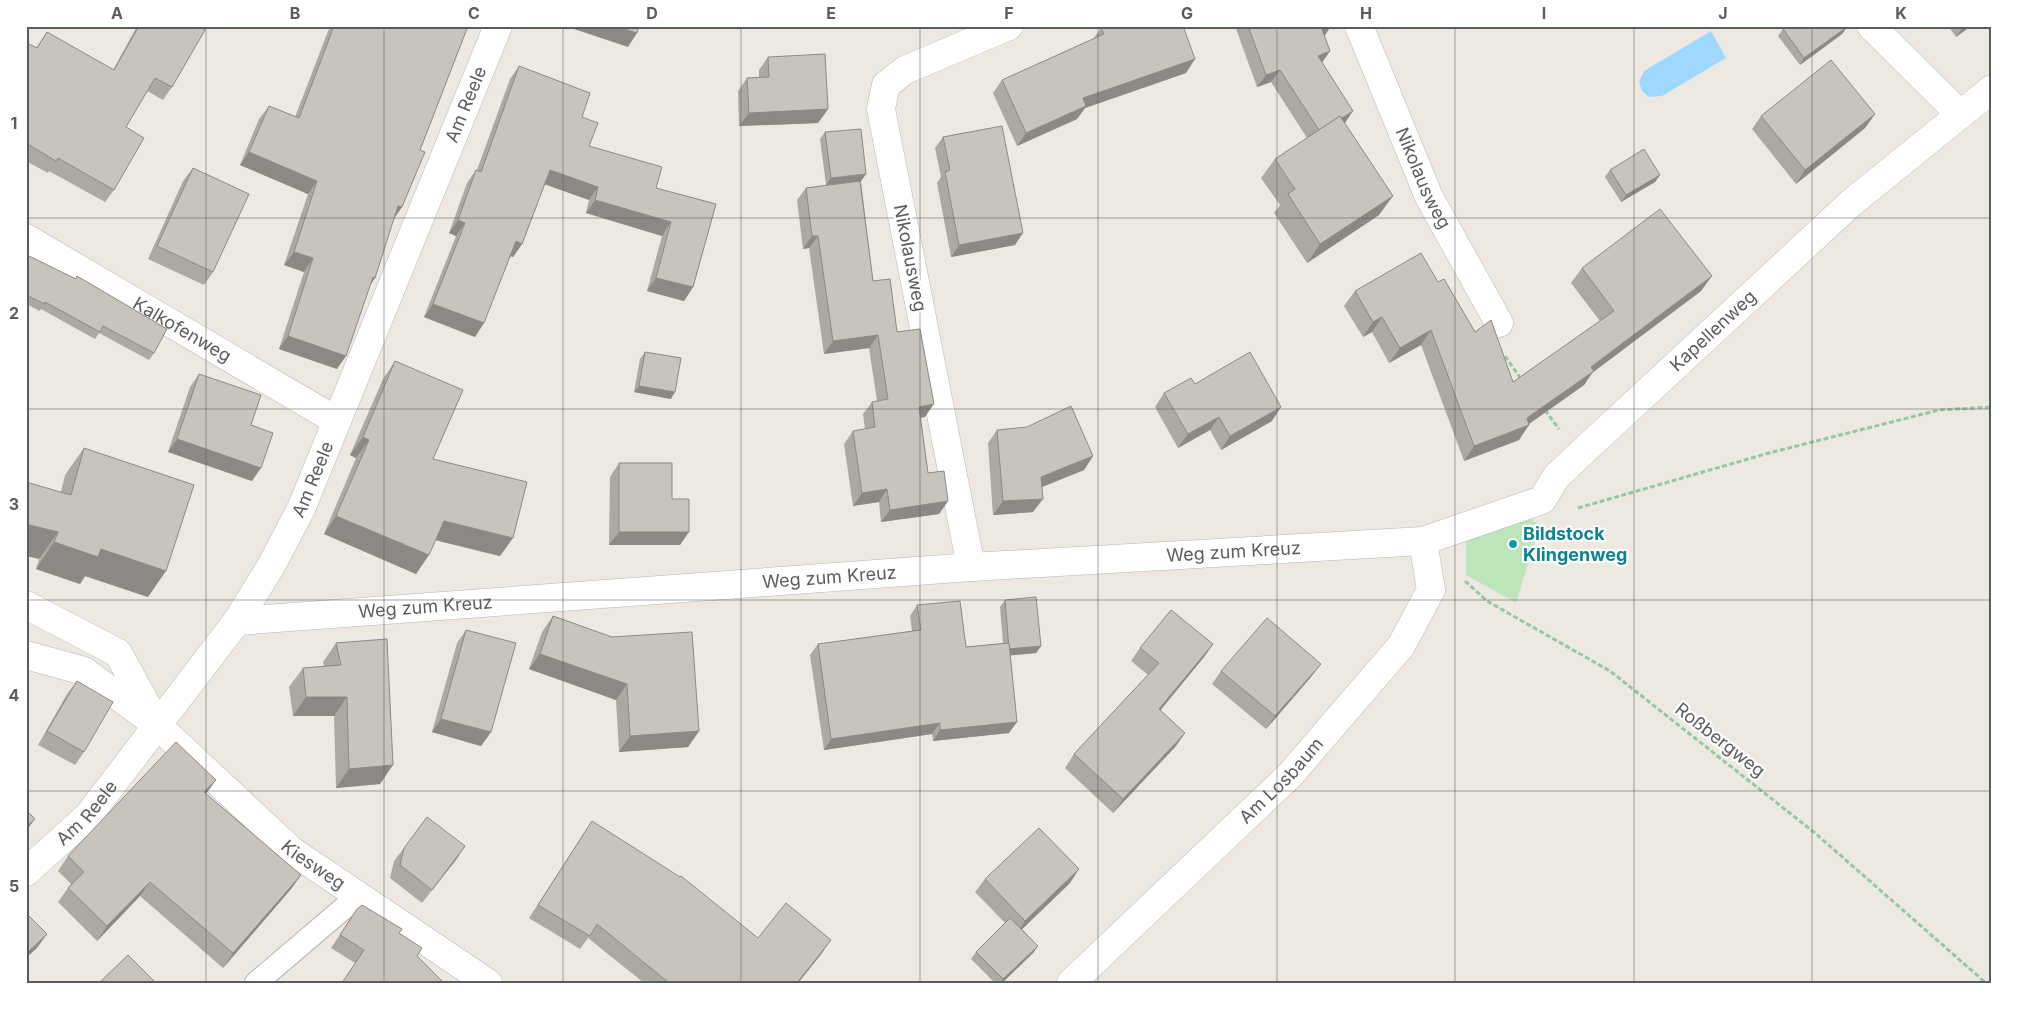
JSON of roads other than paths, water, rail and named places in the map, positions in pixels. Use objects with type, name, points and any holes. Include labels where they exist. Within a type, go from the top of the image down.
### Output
[{"type":"street","name":"Am Reele","points":[[26,872],[88,816],[237,621],[271,566],[302,509],[498,26]]},
{"type":"street","name":"Nikolausweg","points":[[971,567],[881,108],[886,85],[905,70],[1009,26]]},
{"type":"street","name":"Nikolausweg","points":[[1359,26],[1429,197],[1499,323]]},
{"type":"street","points":[[1871,26],[1960,114]]},
{"type":"street","name":"Kapellenweg","points":[[1423,541],[1542,500],[1556,477],[1851,203],[1992,89]]},
{"type":"street","name":"Kalkofenweg","points":[[26,238],[337,421]]},
{"type":"street","name":"Weg zum Kreuz","points":[[237,621],[971,567],[1423,541]]},
{"type":"street","name":"Am Losbaum","points":[[1071,983],[1290,775],[1401,646],[1431,590],[1423,541]]},
{"type":"street","points":[[30,607],[118,653],[157,725]]},
{"type":"street","points":[[26,654],[84,671],[157,725]]},
{"type":"street","name":"Kiesweg","points":[[157,725],[292,851],[488,983]]},
{"type":"lane","points":[[256,983],[358,896]]},
{"type":"water","points":[[1711,31],[1726,58],[1662,96],[1649,97],[1642,91],[1639,82],[1644,71]]},
{"type":"place","name":"Bildstock Klingenweg","points":[[1513,544]]}]
